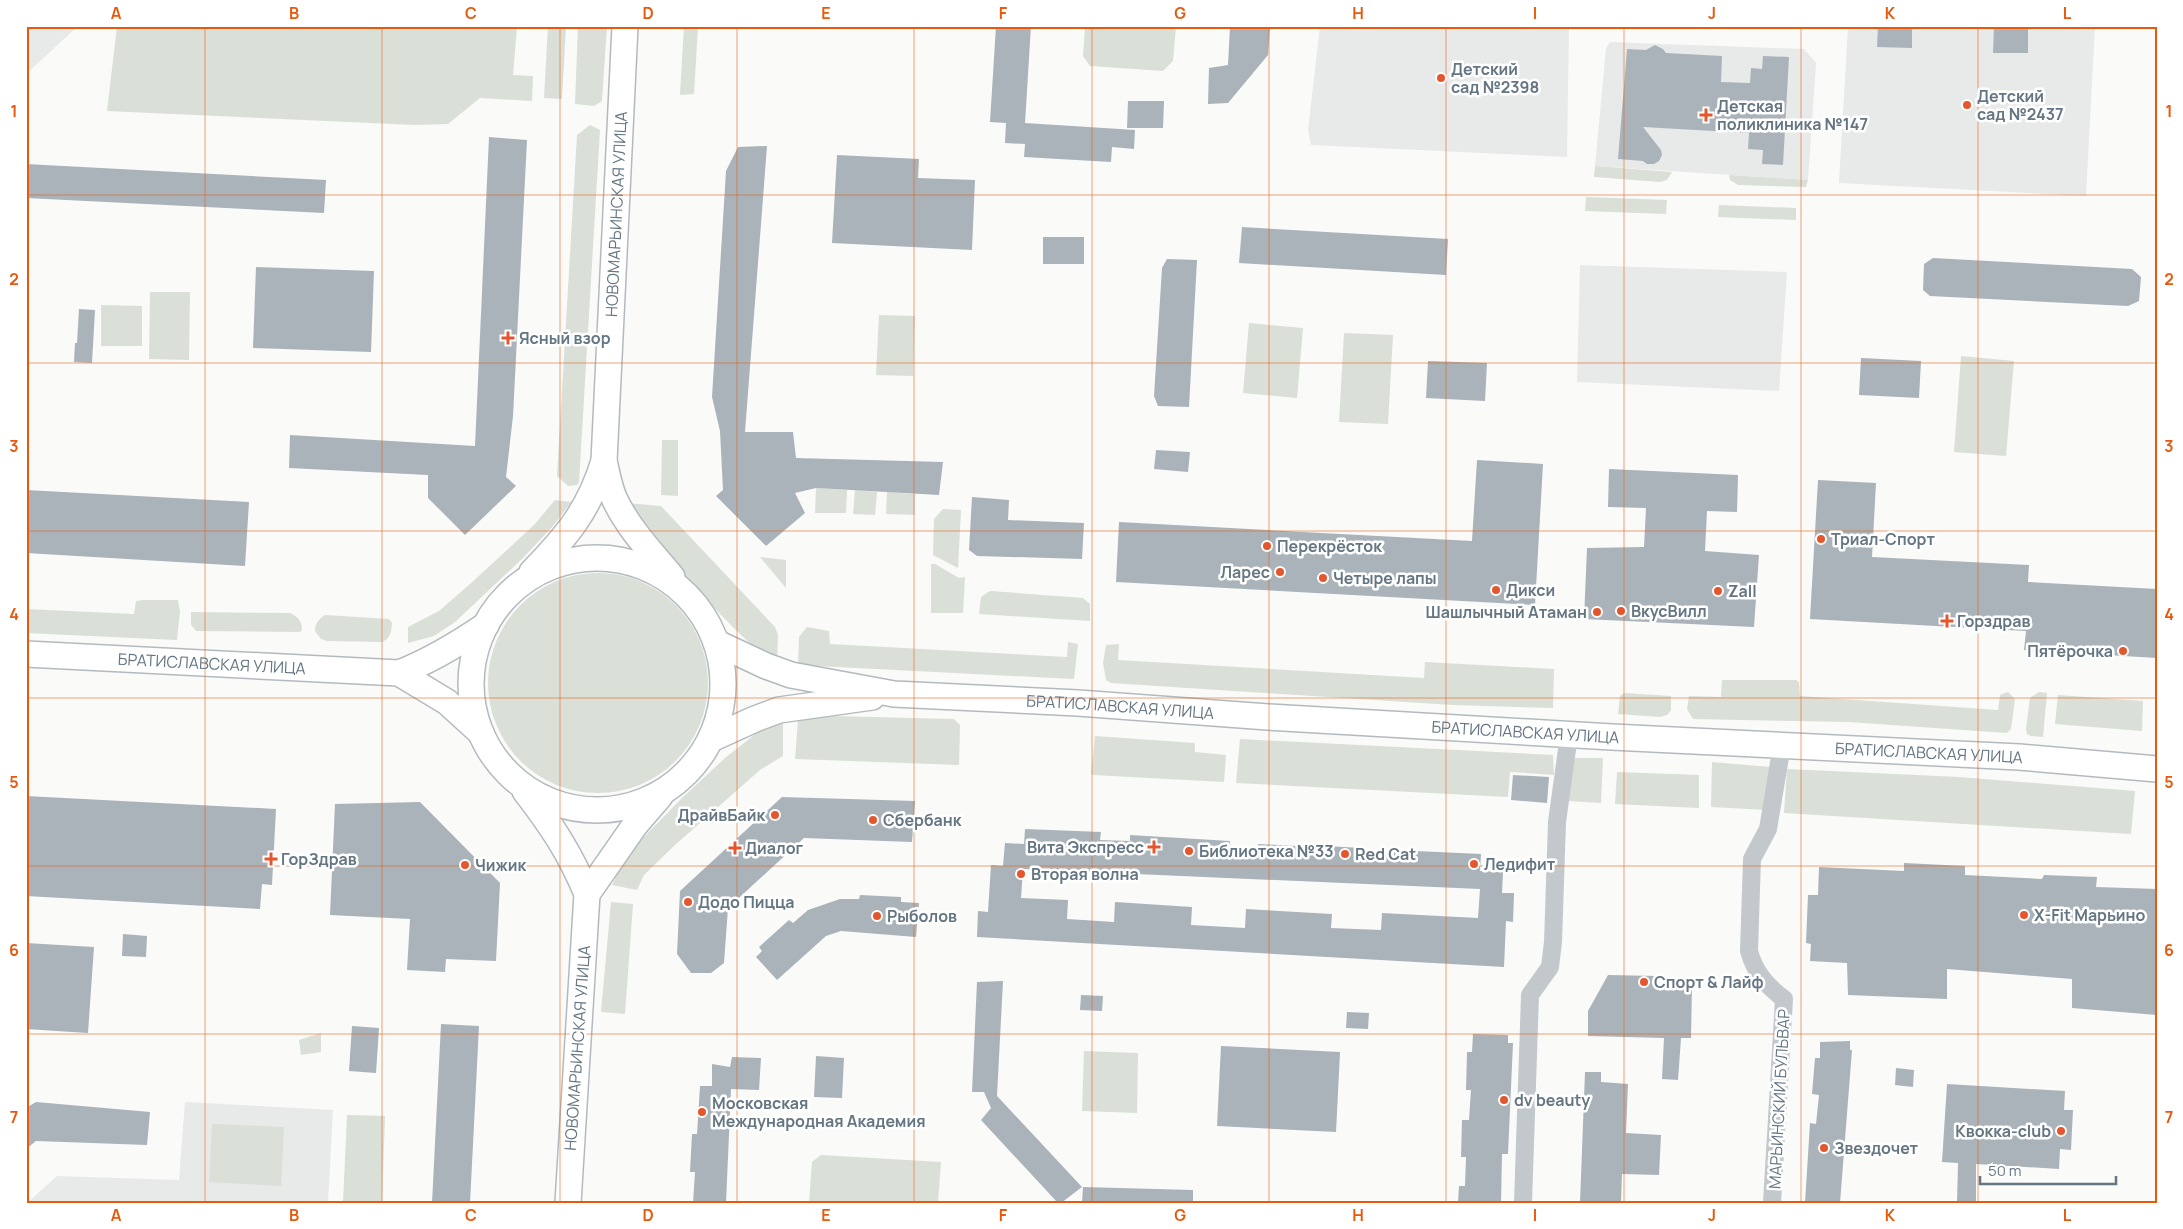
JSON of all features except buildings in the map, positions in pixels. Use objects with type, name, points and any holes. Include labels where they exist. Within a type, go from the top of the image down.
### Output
[{"type":"main road","name":"НОВОМАРЬИНСКАЯ УЛИЦА","points":[[625,26],[604,460],[610,488],[623,514],[634,532],[683,591]]},
{"type":"main road","name":"НОВОМАРЬИНСКАЯ УЛИЦА","points":[[516,588],[556,546],[577,519],[591,497],[604,460]]},
{"type":"main road","name":"БРАТИСЛАВСКАЯ УЛИЦА","points":[[600,558],[630,562],[658,573],[683,591],[703,615],[717,643],[722,667],[723,692],[719,716],[711,739],[691,769],[663,791],[640,803],[615,809],[589,810],[564,806],[540,796],[518,782],[503,768],[490,751],[481,733],[474,712],[471,689],[476,653],[486,625],[504,599],[516,588],[548,568],[570,561],[600,558]]},
{"type":"main road","name":"БРАТИСЛАВСКАЯ УЛИЦА","points":[[26,654],[399,673],[423,663],[454,646],[486,625]]},
{"type":"main road","name":"БРАТИСЛАВСКАЯ УЛИЦА","points":[[717,643],[766,666],[791,675],[894,694],[1078,702],[1268,717],[1570,735],[2019,757],[2157,769]]},
{"type":"main road","name":"БРАТИСЛАВСКАЯ УЛИЦА","points":[[399,673],[447,702],[481,733]]},
{"type":"main road","name":"БРАТИСЛАВСКАЯ УЛИЦА","points":[[711,739],[754,719],[779,710],[894,694]]},
{"type":"main road","name":"НОВОМАРЬИНСКАЯ УЛИЦА","points":[[518,782],[551,824],[571,858],[586,894],[568,1203]]},
{"type":"main road","points":[[586,894],[635,825],[663,791]]},
{"type":"street","points":[[1523,1203],[1530,995],[1550,967],[1553,942],[1557,822],[1570,735]]},
{"type":"street","name":"МАРЬИНСКИЙ БУЛЬВАР","points":[[1772,1203],[1784,999],[1759,976],[1752,964],[1749,951],[1752,858],[1768,829],[1782,745]]},
{"type":"shaded area","points":[[26,26],[78,26],[26,74]]},
{"type":"shaded area","points":[[117,26],[538,26],[538,29],[517,27],[513,75],[533,76],[532,101],[480,98],[448,124],[415,125],[107,111]]},
{"type":"shaded area","points":[[548,26],[566,26],[562,99],[544,98]]},
{"type":"shaded area","points":[[578,26],[607,26],[602,101],[594,106],[575,104]]},
{"type":"shaded area","points":[[684,26],[698,26],[694,94],[680,95]]},
{"type":"shaded area","points":[[1085,26],[1176,26],[1173,61],[1163,71],[1090,66],[1083,56]]},
{"type":"shaded area","name":"Детский сад №2398","points":[[1320,26],[1569,26],[1567,157],[1311,145],[1308,130]]},
{"type":"shaded area","name":"Детский сад №2437","points":[[1848,26],[2095,26],[2086,196],[1839,183]]},
{"type":"shaded area","name":"Детская поликлиника №147","points":[[1610,42],[1804,49],[1816,63],[1808,180],[1595,166],[1606,48]]},
{"type":"shaded area","points":[[590,125],[600,130],[579,482],[577,485],[568,486],[557,476],[577,135]]},
{"type":"shaded area","points":[[1595,166],[1672,172],[1667,180],[1660,182],[1594,177]]},
{"type":"shaded area","points":[[1729,175],[1808,180],[1806,187],[1738,185],[1730,180]]},
{"type":"shaded area","points":[[1586,197],[1667,200],[1666,214],[1585,211]]},
{"type":"shaded area","points":[[1719,205],[1796,208],[1796,220],[1718,217]]},
{"type":"shaded area","points":[[1580,265],[1787,272],[1779,391],[1577,382]]},
{"type":"shaded area","points":[[150,292],[190,292],[189,360],[149,359]]},
{"type":"shaded area","points":[[101,305],[142,306],[142,346],[101,346]]},
{"type":"shaded area","points":[[879,315],[915,316],[913,376],[876,375]]},
{"type":"shaded area","points":[[1249,323],[1303,328],[1297,398],[1243,393]]},
{"type":"shaded area","points":[[1344,333],[1393,335],[1388,424],[1339,422]]},
{"type":"shaded area","points":[[1961,356],[2014,361],[2006,456],[1954,452]]},
{"type":"shaded area","points":[[662,440],[678,440],[678,496],[661,495]]},
{"type":"shaded area","points":[[816,488],[847,490],[846,513],[815,513]]},
{"type":"shaded area","points":[[855,490],[877,492],[875,515],[853,514]]},
{"type":"shaded area","points":[[887,492],[915,494],[915,515],[886,514]]},
{"type":"shaded area","points":[[555,500],[571,502],[554,525],[522,559],[455,622],[434,636],[408,643],[408,627],[439,611],[534,525]]},
{"type":"shaded area","points":[[626,503],[661,506],[775,627],[778,635],[777,661],[754,647],[721,615],[672,560]]},
{"type":"shaded area","points":[[943,509],[961,510],[958,568],[933,555],[934,519]]},
{"type":"shaded area","points":[[760,557],[786,560],[786,588]]},
{"type":"shaded area","points":[[931,564],[935,564],[959,578],[965,577],[963,613],[931,613]]},
{"type":"shaded area","points":[[587,573],[609,573],[640,581],[676,605],[700,641],[708,672],[708,694],[700,725],[676,761],[640,785],[609,793],[587,793],[556,785],[546,780],[528,768],[513,753],[496,725],[488,694],[488,672],[496,641],[501,631],[513,613],[528,598],[556,581]]},
{"type":"shaded area","points":[[990,591],[1083,598],[1090,604],[1090,621],[979,614],[981,597]]},
{"type":"shaded area","points":[[178,600],[180,611],[177,640],[26,633],[26,609],[134,614],[136,601]]},
{"type":"shaded area","points":[[191,612],[290,613],[299,620],[302,630],[300,632],[196,631],[191,625]]},
{"type":"shaded area","points":[[325,615],[389,619],[392,623],[391,632],[389,637],[382,642],[327,641],[321,639],[315,631],[318,621]]},
{"type":"shaded area","points":[[807,627],[829,631],[830,644],[1067,657],[1068,642],[1078,644],[1074,679],[798,665],[799,637]]},
{"type":"shaded area","points":[[1119,644],[1118,660],[1424,678],[1425,662],[1554,669],[1553,708],[1452,705],[1111,683],[1106,680],[1103,663],[1106,645]]},
{"type":"shaded area","points":[[1722,680],[1796,680],[1799,682],[1800,696],[1998,710],[2000,695],[2008,692],[2015,699],[2011,729],[2007,733],[1849,722],[1693,719],[1687,709],[1689,696],[1721,697]]},
{"type":"shaded area","points":[[2039,692],[2047,693],[2043,737],[2031,736],[2027,734],[2026,729],[2030,698]]},
{"type":"shaded area","points":[[1624,693],[1671,696],[1671,710],[1667,715],[1660,717],[1618,714],[1620,696]]},
{"type":"shaded area","points":[[2058,695],[2143,701],[2142,731],[2055,724]]},
{"type":"shaded area","points":[[831,716],[954,719],[960,725],[959,765],[795,759],[798,720]]},
{"type":"shaded area","points":[[783,723],[783,756],[760,770],[675,845],[644,875],[637,890],[612,885],[623,861],[632,849],[682,798],[725,758],[758,732]]},
{"type":"shaded area","points":[[1095,736],[1195,743],[1195,752],[1226,755],[1224,782],[1093,775],[1091,774]]},
{"type":"shaded area","points":[[1240,739],[1553,755],[1554,775],[1510,772],[1508,797],[1236,783]]},
{"type":"shaded area","points":[[1573,758],[1603,758],[1601,803],[1568,801]]},
{"type":"shaded area","points":[[1712,762],[1771,767],[1767,810],[1711,807]]},
{"type":"shaded area","points":[[1787,769],[1959,777],[2135,791],[2131,834],[1784,813]]},
{"type":"shaded area","points":[[1617,772],[1699,775],[1699,808],[1615,804]]},
{"type":"shaded area","points":[[611,902],[633,904],[625,1014],[601,1012]]},
{"type":"shaded area","points":[[321,1033],[321,1052],[301,1055],[299,1040]]},
{"type":"shaded area","points":[[1084,1051],[1138,1053],[1137,1113],[1082,1111]]},
{"type":"shaded area","points":[[185,1102],[333,1110],[328,1203],[27,1203],[57,1176],[179,1180]]},
{"type":"shaded area","points":[[347,1115],[385,1116],[382,1203],[343,1203]]},
{"type":"shaded area","points":[[212,1124],[284,1127],[281,1186],[209,1182]]},
{"type":"shaded area","points":[[821,1155],[941,1162],[938,1203],[809,1203],[812,1162]]},
{"type":"place","name":"Детский сад №2398","points":[[1441,78]]},
{"type":"place","name":"Детский сад №2437","points":[[1967,105]]},
{"type":"place","name":"Детская поликлиника №147","points":[[1706,115]]},
{"type":"place","name":"Ясный взор","points":[[508,338]]},
{"type":"place","name":"Триал-Спорт","points":[[1821,539]]},
{"type":"place","name":"Перекрёсток","points":[[1267,546]]},
{"type":"place","name":"Ларес","points":[[1280,572]]},
{"type":"place","name":"Четыре лапы","points":[[1323,578]]},
{"type":"place","name":"Дикси","points":[[1496,590]]},
{"type":"place","name":"Zall","points":[[1718,591]]},
{"type":"place","name":"ВкусВилл","points":[[1621,611]]},
{"type":"place","name":"Шашлычный Атаман","points":[[1597,612]]},
{"type":"place","name":"Горздрав","points":[[1947,621]]},
{"type":"place","name":"Пятёрочка","points":[[2123,651]]},
{"type":"place","name":"ДрайвБайк","points":[[775,815]]},
{"type":"place","name":"Сбербанк","points":[[873,820]]},
{"type":"place","name":"Вита Экспресс","points":[[1154,847]]},
{"type":"place","name":"Диалог","points":[[735,848]]},
{"type":"place","name":"Библиотека №33","points":[[1189,851]]},
{"type":"place","name":"Red Cat","points":[[1345,854]]},
{"type":"place","name":"ГорЗдрав","points":[[271,859]]},
{"type":"place","name":"Ледифит","points":[[1474,864]]},
{"type":"place","name":"Чижик","points":[[465,865]]},
{"type":"place","name":"Вторая волна","points":[[1021,874]]},
{"type":"place","name":"Додо Пицца","points":[[688,902]]},
{"type":"place","name":"X-Fit Марьино","points":[[2024,915]]},
{"type":"place","name":"Рыболов","points":[[877,916]]},
{"type":"place","name":"Спорт & Лайф","points":[[1644,982]]},
{"type":"place","name":"dv beauty","points":[[1504,1100]]},
{"type":"place","name":"Московская Международная Академия","points":[[702,1112]]},
{"type":"place","name":"Квокка-club","points":[[2061,1131]]},
{"type":"place","name":"Звездочет","points":[[1824,1148]]}]
